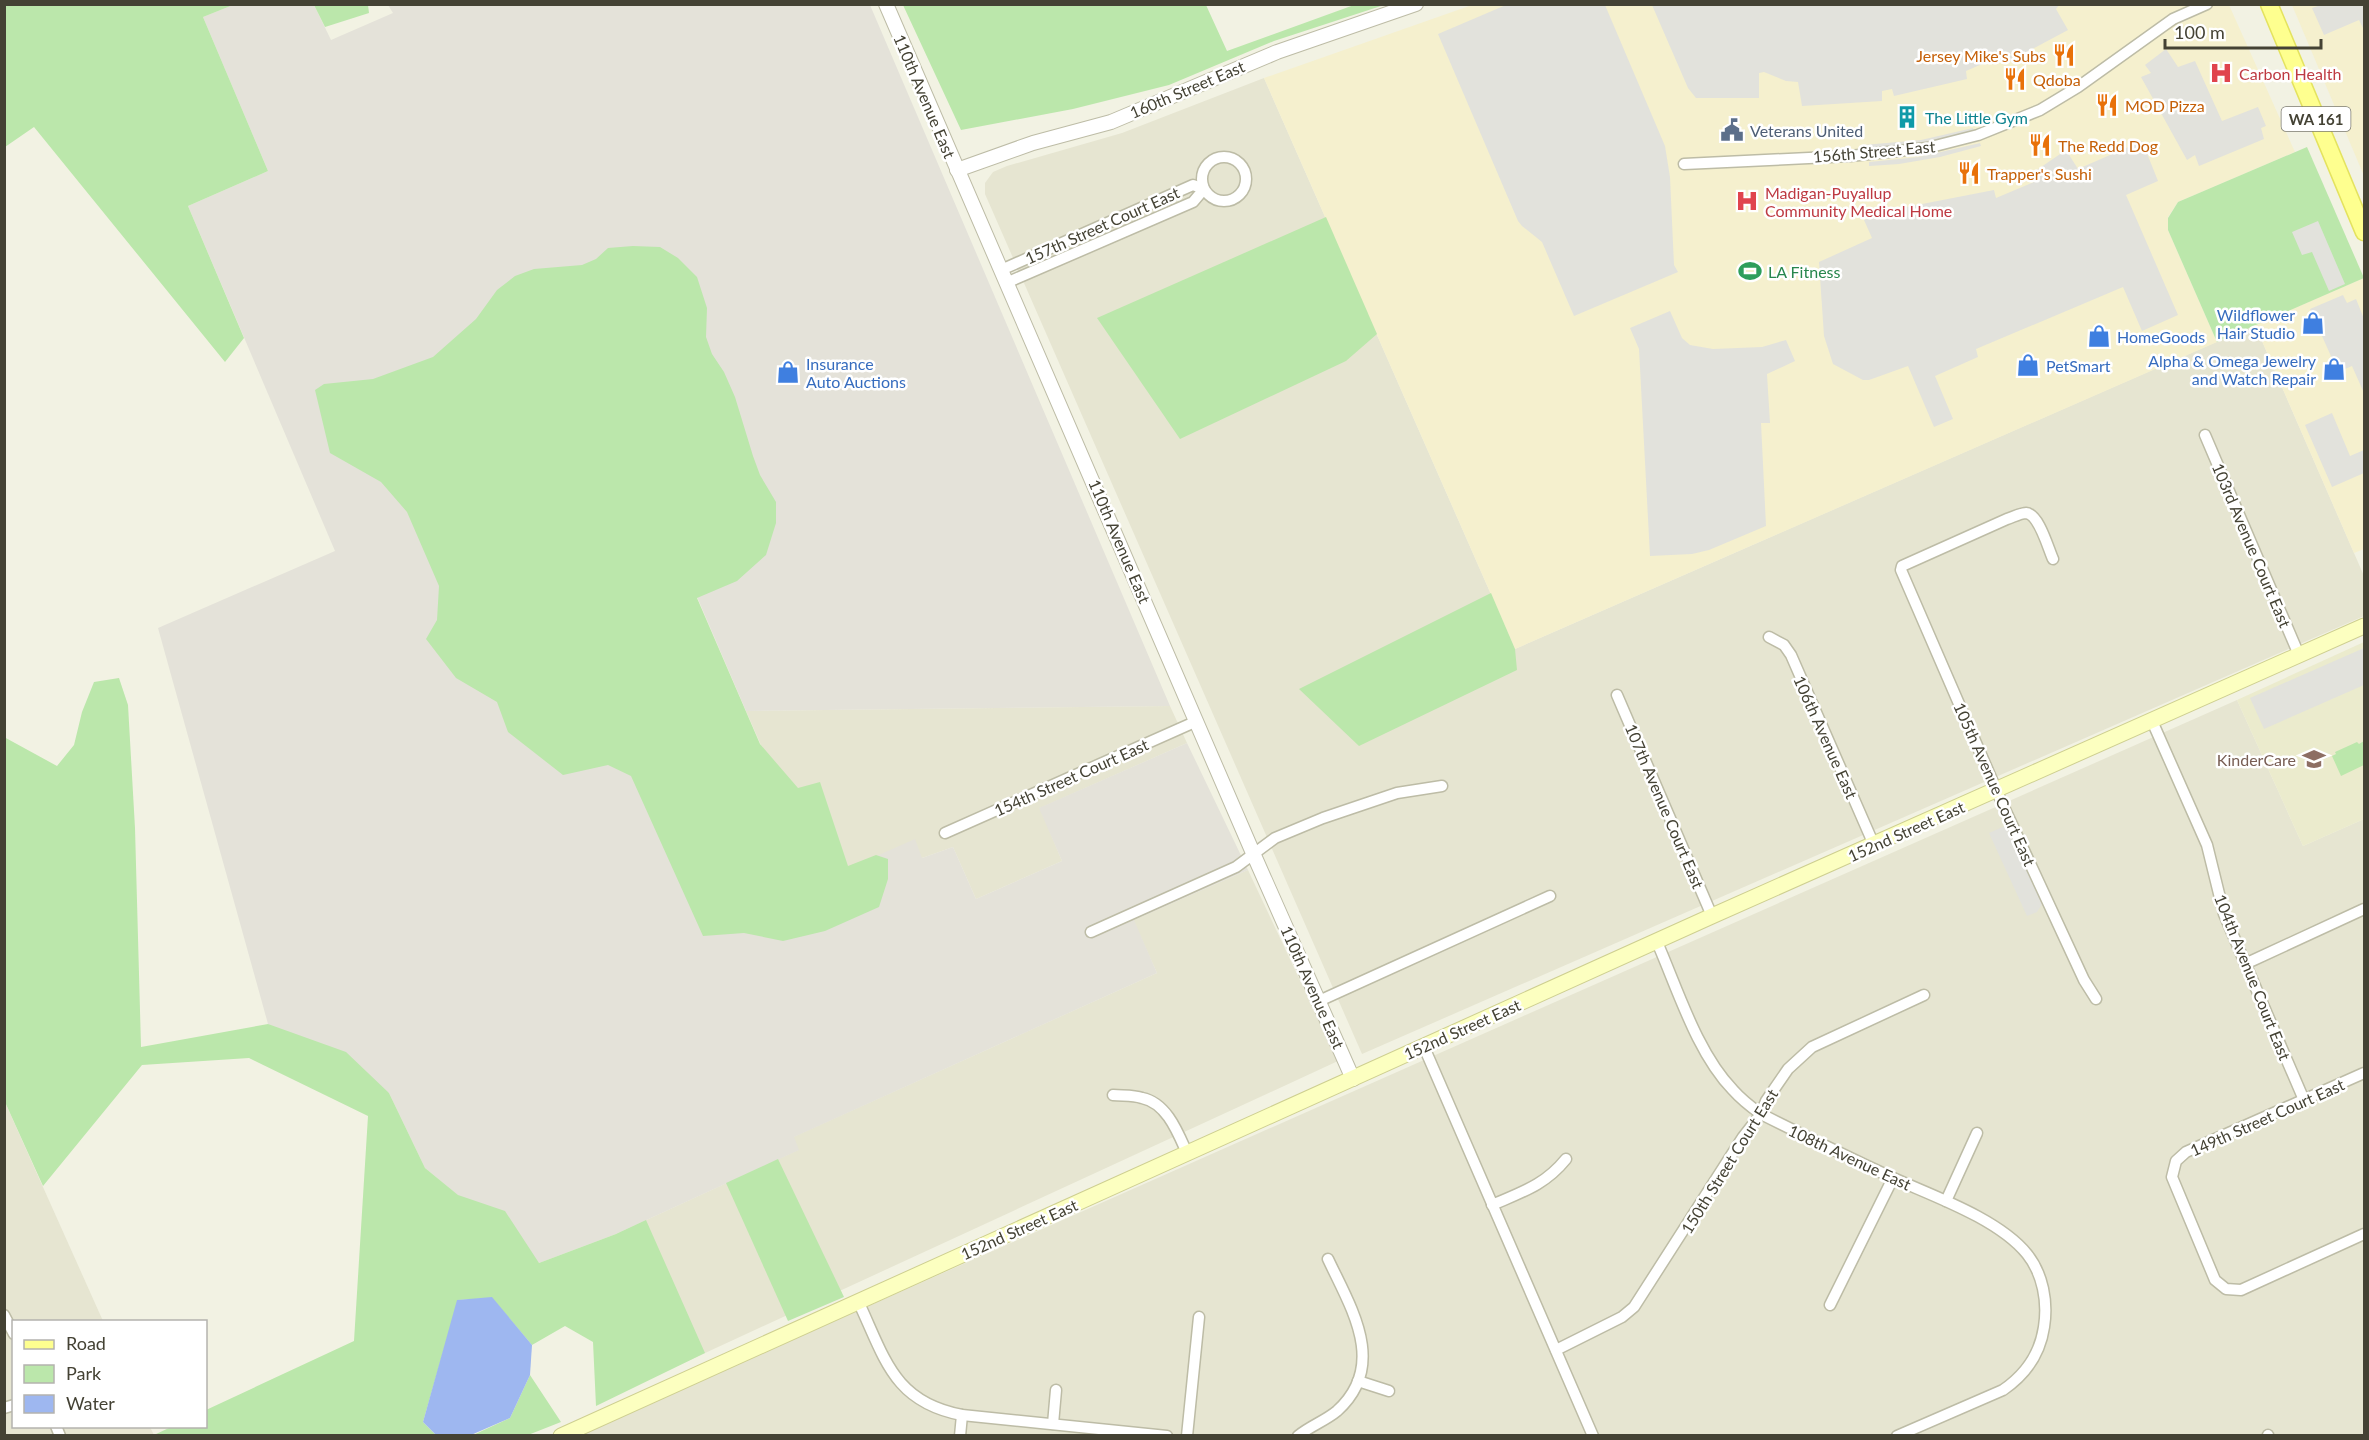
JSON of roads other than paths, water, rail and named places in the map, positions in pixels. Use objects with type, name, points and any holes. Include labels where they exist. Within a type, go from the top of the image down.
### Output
[{"type":"main road","name":"WA 161","points":[[2269,4],[2364,232]]},
{"type":"main road","name":"152nd Street East","points":[[561,1436],[586,1430],[858,1301],[1712,916],[2364,626]]},
{"type":"street","name":"110th Avenue East","points":[[886,4],[1353,1079]]},
{"type":"street","name":"160th Street East","points":[[957,170],[1033,143],[1111,122],[1277,52],[1416,4]]},
{"type":"street","name":"156th Street East","points":[[1684,164],[1850,156],[1927,148],[1978,135],[2040,110],[2078,87],[2173,19],[2207,4]]},
{"type":"street","name":"157th Street Court East","points":[[1004,276],[1193,185],[1204,189],[1214,199],[1229,201],[1236,198],[1245,187],[1247,180],[1243,166],[1231,158],[1224,157],[1210,162],[1202,174],[1204,189]]},
{"type":"street","name":"103rd Avenue Court East","points":[[2205,435],[2299,655]]},
{"type":"street","name":"105th Avenue Court East","points":[[2053,558],[2038,523],[2034,517],[2025,513],[1902,566],[1903,577],[1997,790],[2084,980],[2096,999]]},
{"type":"street","name":"106th Avenue East","points":[[1769,637],[1777,639],[1791,655],[1874,845]]},
{"type":"street","name":"107th Avenue Court East","points":[[1617,695],[1712,916]]},
{"type":"street","name":"104th Avenue Court East","points":[[2152,721],[2208,845],[2218,894],[2245,964],[2304,1100]]},
{"type":"street","name":"154th Street Court East","points":[[945,833],[1197,722]]},
{"type":"street","points":[[1091,932],[1236,867],[1275,838],[1363,803],[1397,793],[1442,786]]},
{"type":"street","points":[[1319,1001],[1550,896]]},
{"type":"street","points":[[2245,964],[2364,909]]},
{"type":"street","name":"108th Avenue East","points":[[1657,942],[1699,1037],[1717,1070],[1732,1089],[1761,1114],[1946,1201],[1997,1228],[2016,1243],[2033,1263],[2044,1290],[2046,1318],[2039,1348],[2032,1362],[2013,1383],[2003,1390],[1898,1436]]},
{"type":"street","name":"150th Street Court East","points":[[1556,1350],[1622,1317],[1634,1307],[1657,1275],[1743,1137],[1761,1114],[1766,1101],[1803,1053],[1924,995]]},
{"type":"street","points":[[1424,1047],[1593,1436]]},
{"type":"street","name":"149th Street Court East","points":[[2364,1073],[2186,1152],[2179,1157],[2172,1177],[2215,1280],[2226,1289],[2241,1290],[2364,1234]]},
{"type":"street","points":[[1113,1095],[1142,1098],[1158,1106],[1172,1122],[1187,1153]]},
{"type":"street","points":[[1946,1201],[1977,1133]]},
{"type":"street","points":[[1492,1205],[1542,1183],[1555,1173],[1566,1159]]},
{"type":"street","points":[[1830,1305],[1893,1178]]},
{"type":"street","points":[[1298,1436],[1336,1412],[1345,1403],[1358,1381],[1363,1361],[1361,1335],[1328,1259]]},
{"type":"street","points":[[858,1301],[890,1369],[907,1391],[933,1407],[962,1415],[1167,1436]]},
{"type":"street","points":[[4,1315],[12,1330]]},
{"type":"street","points":[[1186,1436],[1198,1317]]},
{"type":"street","points":[[1358,1381],[1389,1391]]},
{"type":"street","points":[[1053,1424],[1056,1390]]},
{"type":"street","points":[[960,1436],[962,1415]]},
{"type":"water","points":[[492,1297],[532,1345],[530,1375],[510,1418],[471,1435],[436,1435],[423,1422],[457,1300]]},
{"type":"place","name":"Jersey Mike's Subs","points":[[2064,55]]},
{"type":"place","name":"Carbon Health","points":[[2221,73]]},
{"type":"place","name":"Qdoba","points":[[2015,79]]},
{"type":"place","name":"MOD Pizza","points":[[2107,105]]},
{"type":"place","name":"The Little Gym","points":[[1907,117]]},
{"type":"place","name":"Veterans United","points":[[1732,130]]},
{"type":"place","name":"The Redd Dog","points":[[2040,145]]},
{"type":"place","name":"Trapper's Sushi","points":[[1969,173]]},
{"type":"place","name":"Madigan-Puyallup Community Medical Home","points":[[1747,201]]},
{"type":"place","name":"LA Fitness","points":[[1750,271]]},
{"type":"place","name":"Wildflower Hair Studio","points":[[2313,323]]},
{"type":"place","name":"HomeGoods","points":[[2099,336]]},
{"type":"place","name":"PetSmart","points":[[2028,365]]},
{"type":"place","name":"Alpha & Omega Jewelry and Watch Repair","points":[[2334,369]]},
{"type":"place","name":"Insurance Auto Auctions","points":[[788,372]]},
{"type":"place","name":"KinderCare","points":[[2314,759]]}]
